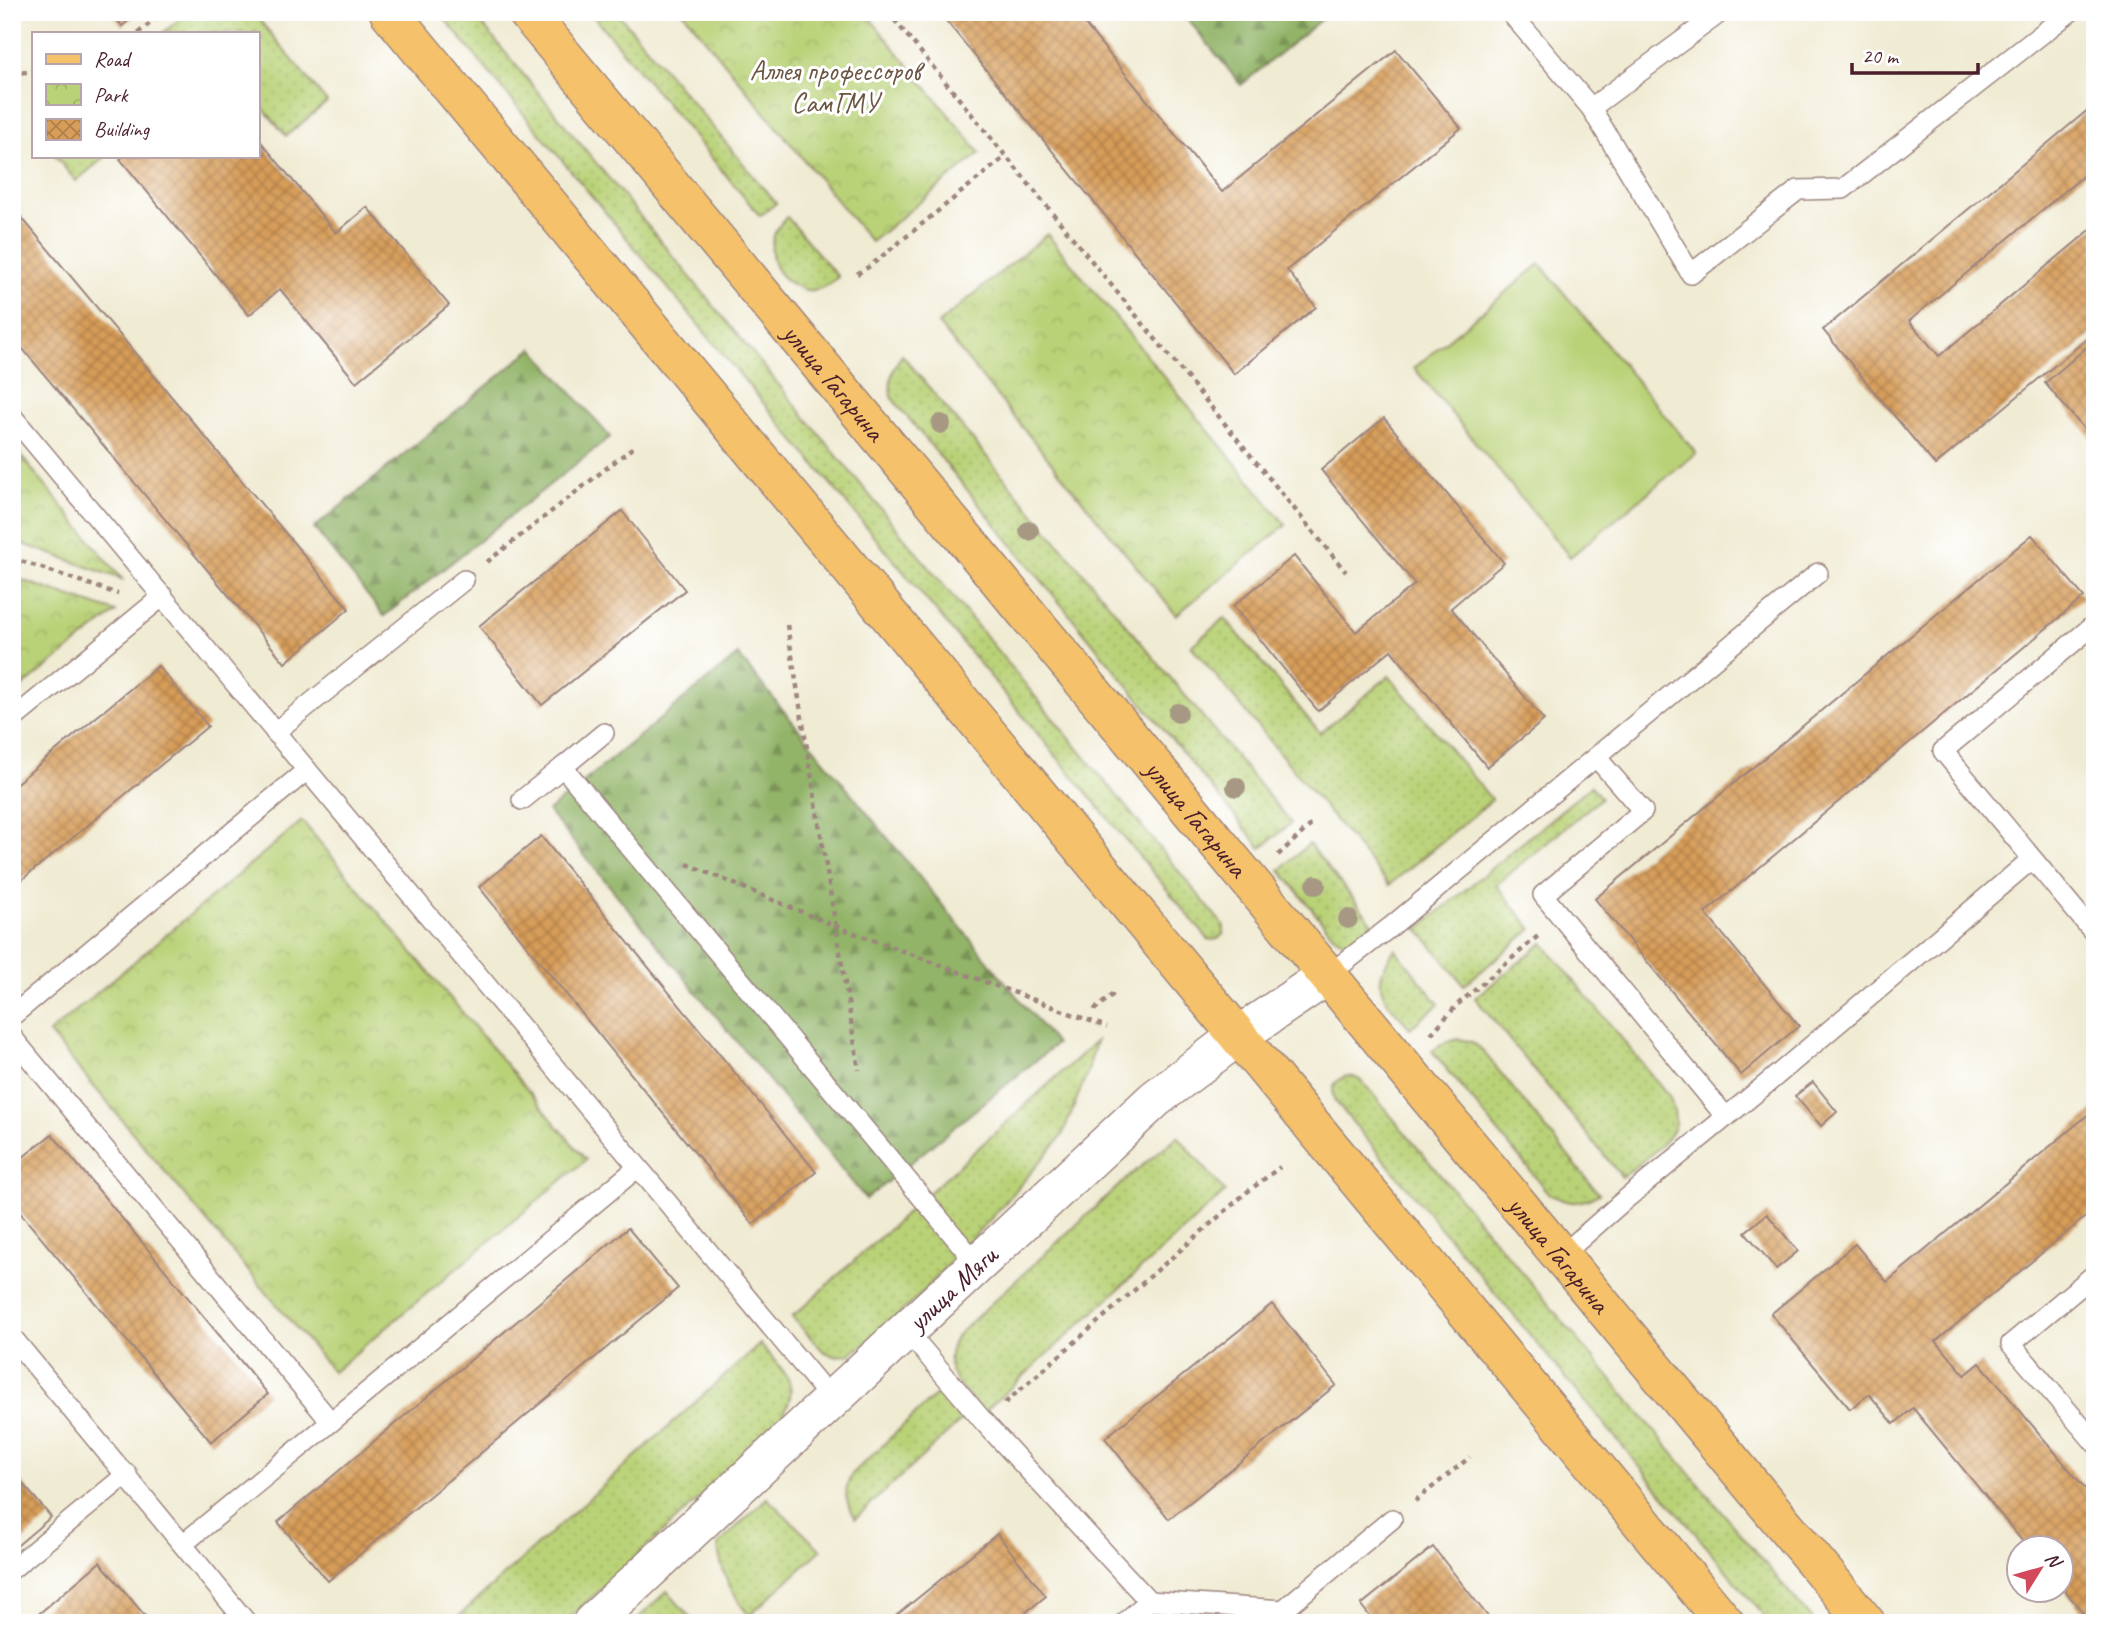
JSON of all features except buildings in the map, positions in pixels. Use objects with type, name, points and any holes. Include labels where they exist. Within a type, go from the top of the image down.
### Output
[{"type":"main road","points":[[389,12],[1725,1623]]},
{"type":"main road","name":"улица Гагарина","points":[[527,12],[1866,1623]]},
{"type":"street","name":"улица Мяги","points":[[592,1623],[1155,1099],[1238,1036],[1328,975]]},
{"type":"lane","points":[[1510,12],[1591,108],[1691,274],[1798,190],[1843,189],[2070,12]]},
{"type":"lane","points":[[1591,108],[1721,12]]},
{"type":"lane","points":[[12,416],[158,601],[275,732],[832,1400]]},
{"type":"lane","points":[[1328,975],[1393,925],[1818,573]]},
{"type":"lane","points":[[275,732],[464,580]]},
{"type":"lane","points":[[12,720],[158,601]]},
{"type":"lane","points":[[2095,624],[1944,751],[2095,934]]},
{"type":"lane","points":[[522,800],[604,733]]},
{"type":"lane","points":[[1596,757],[1643,811],[1543,895],[1726,1117]]},
{"type":"lane","points":[[563,767],[978,1265]]},
{"type":"lane","points":[[12,1016],[307,771]]},
{"type":"lane","points":[[1561,1256],[2032,859]]},
{"type":"lane","points":[[12,1037],[331,1422]]},
{"type":"lane","points":[[183,1544],[637,1168]]},
{"type":"lane","points":[[2095,1274],[2011,1345],[2095,1443]]},
{"type":"lane","points":[[907,1331],[984,1422],[1149,1601],[1288,1616],[1392,1519]]},
{"type":"lane","points":[[12,1337],[247,1623]]},
{"type":"lane","points":[[12,1569],[127,1474]]},
{"type":"lane","points":[[1124,1623],[1149,1601]]},
{"type":"path","points":[[139,32],[164,12]]},
{"type":"path","points":[[888,12],[1346,572]]},
{"type":"path","points":[[12,74],[32,71]]},
{"type":"path","points":[[857,274],[1006,156]]},
{"type":"path","points":[[464,580],[636,445]]},
{"type":"path","points":[[12,558],[158,601]]},
{"type":"path","points":[[787,625],[859,1070]]},
{"type":"path","points":[[1271,860],[1311,825]]},
{"type":"path","points":[[683,863],[835,926],[1107,1027]]},
{"type":"path","points":[[1422,1043],[1457,1005],[1561,916]]},
{"type":"path","points":[[1094,1010],[1117,991]]},
{"type":"path","points":[[984,1422],[1237,1201],[1280,1167]]},
{"type":"path","points":[[1392,1519],[1470,1457]]},
{"type":"green space","points":[[188,12],[220,12],[226,20],[236,12],[253,12],[327,102],[286,136],[259,103],[259,32],[164,32]]},
{"type":"green space","points":[[439,12],[472,12],[1224,926],[1221,937],[1208,939]]},
{"type":"green space","points":[[590,12],[617,12],[776,203],[760,216]]},
{"type":"green space","name":"Аллея профессоров СамГМУ","points":[[683,12],[865,12],[980,153],[871,242]]},
{"type":"green space","points":[[1182,12],[1330,12],[1241,85]]},
{"type":"green space","points":[[57,158],[104,158],[76,181]]},
{"type":"green space","points":[[787,217],[838,277],[827,285],[814,290],[804,289],[785,279],[778,271],[772,243]]},
{"type":"green space","points":[[1047,234],[1286,525],[1176,615],[938,324]]},
{"type":"green space","points":[[1540,264],[1696,453],[1570,557],[1414,368]]},
{"type":"green space","points":[[533,348],[610,437],[384,616],[314,528]]},
{"type":"green space","points":[[902,355],[1291,823],[1261,848],[891,397],[892,375]]},
{"type":"green space","points":[[12,445],[122,579],[12,540]]},
{"type":"green space","points":[[12,577],[116,612],[12,695]]},
{"type":"green space","points":[[1225,618],[1320,733],[1389,676],[1492,800],[1389,885],[1191,646]]},
{"type":"green space","points":[[738,655],[1056,1044],[866,1199],[548,811]]},
{"type":"green space","points":[[1591,786],[1601,798],[1496,885],[1532,929],[1464,985],[1418,929]]},
{"type":"green space","points":[[302,821],[586,1160],[333,1372],[49,1033]]},
{"type":"green space","points":[[1309,844],[1375,926],[1356,941],[1345,942],[1333,935],[1280,870]]},
{"type":"green space","points":[[1543,943],[1669,1096],[1675,1123],[1668,1138],[1622,1177],[1475,998]]},
{"type":"green space","points":[[1395,949],[1439,1004],[1410,1028],[1382,992],[1382,973]]},
{"type":"green space","points":[[1459,1039],[1472,1042],[1482,1050],[1599,1194],[1574,1202],[1549,1194],[1432,1051],[1446,1042]]},
{"type":"green space","points":[[1096,1041],[1088,1071],[1062,1136],[998,1211],[919,1296],[867,1343],[848,1355],[834,1356],[823,1351],[792,1317]]},
{"type":"green space","points":[[1347,1076],[1361,1080],[1815,1623],[1770,1623],[1335,1101],[1334,1086]]},
{"type":"green space","points":[[1178,1136],[1225,1192],[983,1413],[959,1386],[950,1369],[951,1348],[957,1335],[1125,1180]]},
{"type":"green space","points":[[760,1344],[785,1374],[791,1391],[776,1428],[564,1623],[451,1623]]},
{"type":"green space","points":[[942,1389],[965,1417],[855,1519],[846,1497],[852,1474]]},
{"type":"green space","points":[[767,1498],[821,1550],[749,1616],[728,1583],[721,1565],[718,1545]]},
{"type":"green space","points":[[667,1591],[695,1623],[633,1623]]}]
